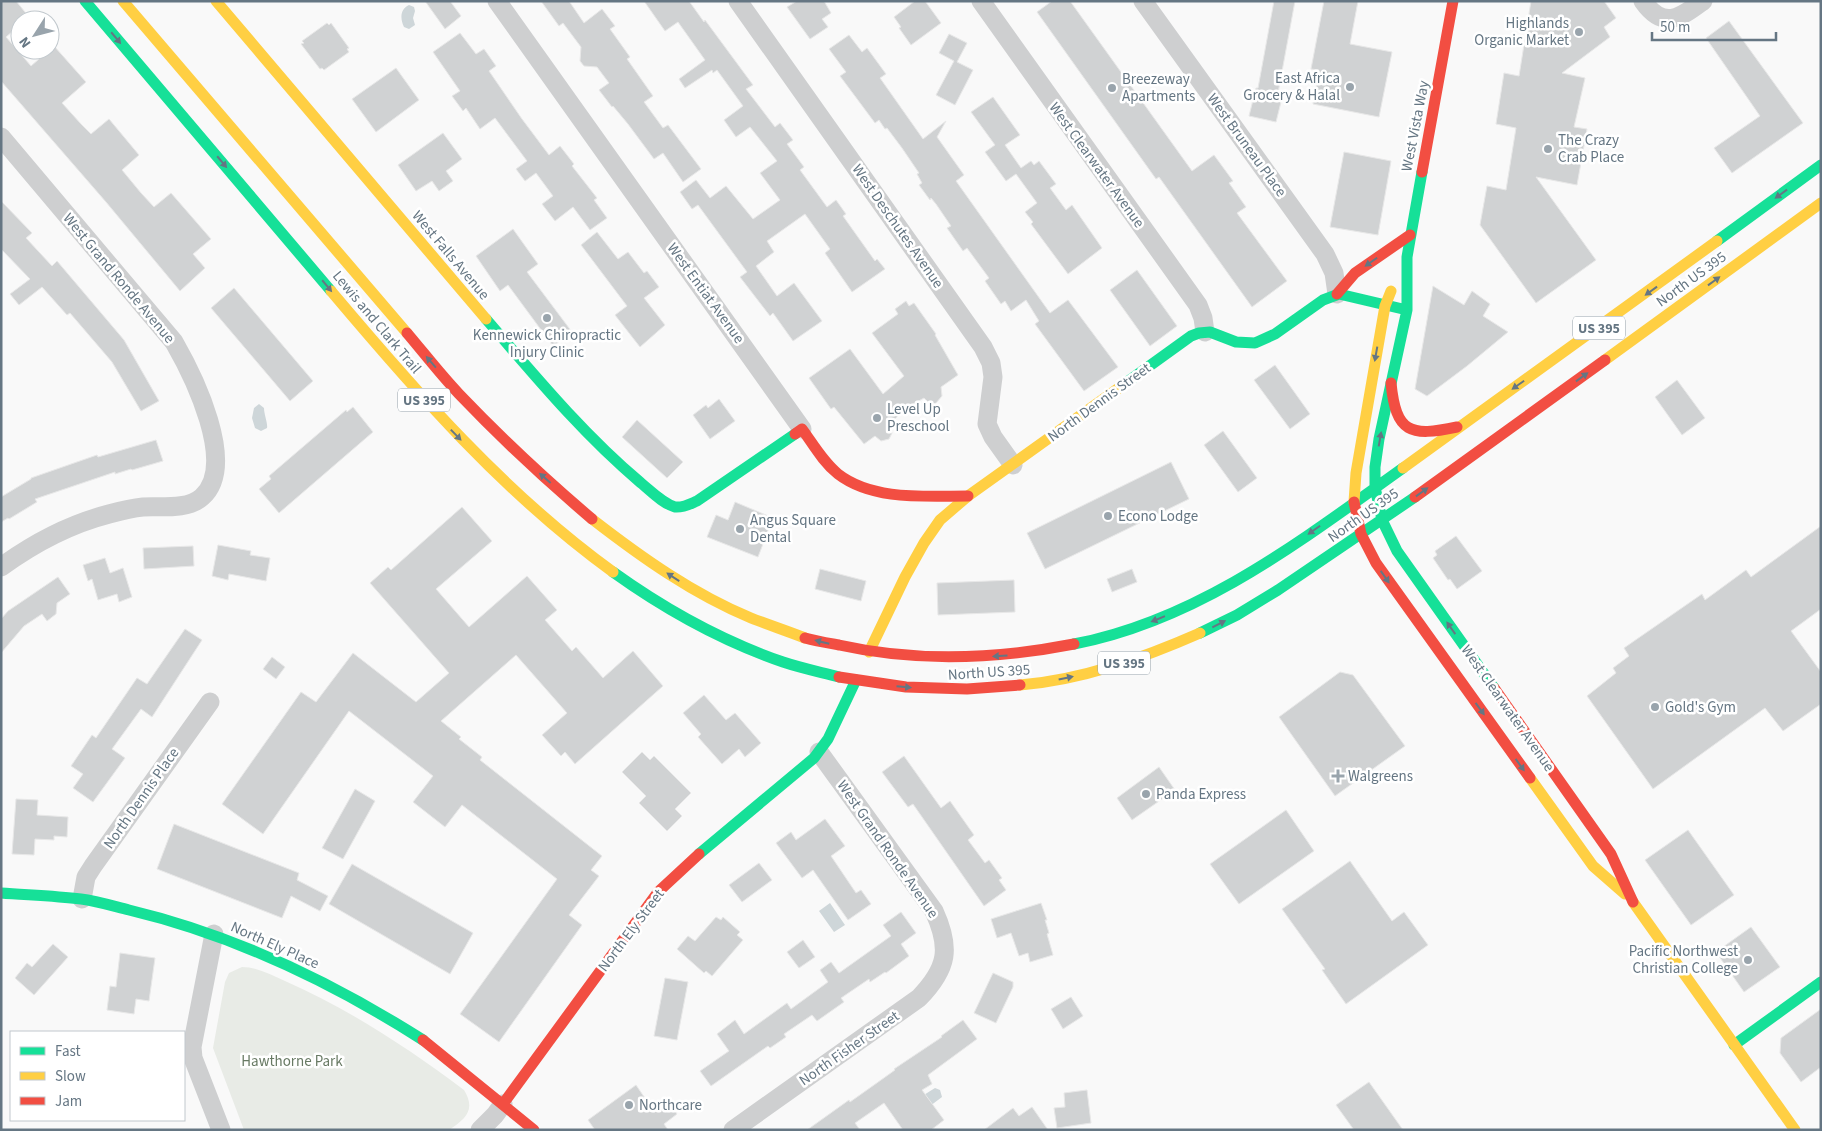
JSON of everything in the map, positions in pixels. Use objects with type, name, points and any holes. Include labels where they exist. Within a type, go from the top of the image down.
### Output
[{"type":"main road","name":"Lewis and Clark Trail","points":[[85,1],[423,399],[466,445],[527,503],[610,569],[670,610],[699,626],[727,640],[786,662],[856,680]]},
{"type":"main road","name":"Lewis and Clark Trail","points":[[123,1],[457,392],[504,441],[537,471],[642,556],[699,593],[747,617],[796,635],[869,652]]},
{"type":"main road","name":"West Falls Avenue","points":[[216,1],[557,401],[600,446],[644,487],[666,503],[676,507],[697,501],[802,429]]},
{"type":"main road","name":"West Vista Way","points":[[1375,487],[1376,459],[1407,310],[1407,256],[1410,235],[1453,1]]},
{"type":"main road","name":"North US 395","points":[[869,652],[925,656],[1005,656],[1060,648],[1117,633],[1170,614],[1230,584],[1288,548],[1354,502],[1639,299],[1821,165]]},
{"type":"main road","name":"North US 395","points":[[856,680],[921,688],[968,691],[1037,684],[1120,665],[1174,645],[1233,617],[1265,599],[1361,535],[1821,203]]},
{"type":"main road","points":[[1337,294],[1355,273],[1410,235]]},
{"type":"main road","name":"West Vista Way","points":[[1354,502],[1356,473],[1384,306],[1407,256]]},
{"type":"main road","points":[[1205,332],[1215,333],[1243,343],[1262,341],[1323,300],[1337,294],[1344,294],[1384,306],[1407,310]]},
{"type":"main road","name":"North Dennis Street","points":[[869,652],[905,577],[924,543],[940,520],[968,496],[1191,336],[1205,332]]},
{"type":"main road","points":[[1391,383],[1394,410],[1402,423],[1408,428],[1423,433],[1438,432],[1460,426]]},
{"type":"main road","name":"West Entiat Avenue","points":[[802,429],[831,467],[852,484],[870,489],[899,493],[968,496]]},
{"type":"main road","name":"West Clearwater Avenue","points":[[1375,487],[1382,520],[1397,551],[1611,854],[1630,898],[1795,1130]]},
{"type":"main road","name":"West Clearwater Avenue","points":[[1354,502],[1355,516],[1361,535],[1376,563],[1593,866],[1630,898]]},
{"type":"main road","name":"North Ely Street","points":[[503,1104],[658,892],[679,871],[820,752],[856,680]]},
{"type":"main road","points":[[1492,725],[1499,722],[1503,724],[1533,762],[1573,800]]},
{"type":"main road","name":"North Ely Place","points":[[1,893],[82,899],[150,915],[214,934],[282,962],[386,1017],[430,1045],[534,1130]]},
{"type":"main road","points":[[1734,1045],[1821,982]]},
{"type":"street","name":"West Entiat Avenue","points":[[497,1],[802,429]]},
{"type":"street","name":"West Deschutes Avenue","points":[[738,1],[983,347],[991,363],[993,377],[987,424],[993,437],[1013,465]]},
{"type":"street","name":"West Clearwater Avenue","points":[[981,1],[1198,306],[1203,318],[1205,332]]},
{"type":"street","name":"West Bruneau Place","points":[[1143,1],[1326,254],[1334,273],[1337,294]]},
{"type":"street","points":[[1643,1],[1647,7],[1664,18],[1674,19],[1681,17],[1703,1]]},
{"type":"street","name":"West Grand Ronde Avenue","points":[[1,137],[174,342],[204,402],[211,431],[214,472],[211,483],[203,497],[189,504],[141,508],[109,514],[48,536],[1,567]]},
{"type":"street","name":"North Dennis Place","points":[[82,899],[86,877],[93,866],[210,702]]},
{"type":"street","name":"West Grand Ronde Avenue","points":[[820,752],[934,911],[945,940],[945,952]]},
{"type":"street","points":[[214,934],[192,1047],[193,1058],[221,1130]]},
{"type":"street","name":"North Fisher Street","points":[[734,1130],[919,998],[935,980],[944,963],[945,952]]},
{"type":"street","name":"North Ely Street","points":[[480,1130],[503,1104]]},
{"type":"green space","name":"Hawthorne Park","points":[[242,967],[264,972],[309,992],[400,1044],[464,1090],[469,1103],[467,1113],[460,1122],[449,1130],[244,1130],[213,1048],[225,982],[229,973]]},
{"type":"shaded area","points":[[409,5],[414,7],[413,18],[415,25],[409,29],[404,27],[401,18],[402,12]]},
{"type":"shaded area","points":[[259,404],[264,408],[267,426],[267,428],[261,431],[255,428],[252,418],[254,408]]},
{"type":"shaded area","points":[[830,903],[845,925],[834,932],[819,911]]},
{"type":"shaded area","points":[[935,1088],[940,1090],[942,1097],[926,1109],[919,1098]]},
{"type":"building","points":[[1,1],[16,1],[23,10],[10,10],[10,34],[6,37],[10,42],[10,60],[26,60],[31,66],[38,60],[60,60],[60,53],[86,82],[62,103],[91,134],[109,119],[139,155],[122,170],[141,193],[154,207],[171,193],[211,239],[193,254],[205,268],[180,291],[1,81]]},
{"type":"building","points":[[425,1],[450,1],[461,16],[445,29]]},
{"type":"building","points":[[541,1],[569,1],[584,23],[602,9],[615,26],[610,29],[630,57],[627,59],[653,96],[644,102],[663,128],[668,125],[701,169],[683,182],[663,153],[654,159],[599,90],[609,83],[597,67],[584,66],[580,61],[581,47],[563,23],[559,26]]},
{"type":"building","points":[[644,1],[689,1],[753,85],[746,89],[775,127],[780,123],[793,140],[787,144],[804,167],[800,170],[827,207],[836,200],[846,214],[843,216],[875,261],[877,259],[885,269],[852,292],[825,253],[830,249],[805,214],[767,241],[774,252],[756,266],[777,296],[794,283],[822,321],[793,341],[773,313],[770,316],[740,277],[747,272],[698,205],[692,209],[680,192],[696,180],[710,198],[726,186],[753,219],[780,200],[760,173],[777,161],[750,127],[736,137],[724,120],[743,106],[717,70],[713,73],[712,70],[685,88],[679,79],[705,60],[678,22],[665,31]]},
{"type":"building","points":[[797,1],[824,1],[831,13],[822,19],[828,27],[810,39],[787,7]]},
{"type":"building","points":[[915,1],[925,1],[941,23],[911,45],[894,17]]},
{"type":"building","points":[[1052,1],[1070,1],[1192,171],[1214,155],[1233,181],[1229,183],[1246,207],[1237,213],[1287,281],[1252,307],[1159,177],[1156,179],[1037,12]]},
{"type":"building","points":[[1274,1],[1295,1],[1278,93],[1283,94],[1276,122],[1249,116],[1256,88],[1258,88]]},
{"type":"building","name":"East Africa Grocery & Halal","points":[[1324,1],[1358,1],[1350,44],[1392,52],[1379,117],[1313,104],[1319,70],[1311,69]]},
{"type":"building","points":[[1531,1],[1604,1],[1616,18],[1604,27],[1610,37],[1562,73],[1585,78],[1574,127],[1587,129],[1577,185],[1536,177],[1596,260],[1536,303],[1480,225],[1487,186],[1506,190],[1516,128],[1496,124],[1504,73],[1519,76]]},
{"type":"building","points":[[1729,21],[1803,123],[1732,173],[1714,148],[1760,116],[1706,38]]},
{"type":"building","points":[[327,23],[329,25],[331,23],[349,48],[347,49],[349,52],[324,70],[320,69],[301,44],[304,43],[302,41]]},
{"type":"building","points":[[460,33],[476,54],[484,49],[496,66],[489,71],[522,119],[549,155],[560,146],[574,164],[572,166],[597,198],[594,200],[607,218],[590,230],[573,207],[555,221],[542,204],[553,196],[536,173],[525,181],[516,169],[527,161],[495,118],[480,129],[466,108],[463,111],[452,96],[460,91],[433,52]]},
{"type":"building","points":[[949,34],[967,43],[957,62],[973,70],[955,105],[936,95],[954,61],[939,53]]},
{"type":"building","points":[[849,35],[862,52],[867,48],[886,74],[880,78],[923,139],[946,121],[937,137],[964,175],[956,181],[1050,313],[1068,300],[1118,367],[1084,391],[1035,324],[1039,321],[1026,300],[1011,311],[1005,301],[1001,304],[985,281],[989,278],[967,248],[963,251],[947,228],[951,226],[936,204],[931,198],[930,200],[919,185],[922,183],[917,174],[919,173],[902,148],[879,120],[875,123],[840,76],[846,72],[829,49]]},
{"type":"building","points":[[396,68],[419,100],[376,132],[352,99]]},
{"type":"building","points":[[993,97],[1020,135],[1005,145],[1021,168],[1031,161],[1034,165],[1039,161],[1056,184],[1050,188],[1066,210],[1072,205],[1102,248],[1068,274],[1031,224],[1033,222],[1025,212],[1037,203],[1016,174],[1006,181],[985,152],[995,145],[971,112]]},
{"type":"building","points":[[443,133],[462,159],[446,171],[453,181],[439,191],[432,181],[416,191],[398,165]]},
{"type":"building","points":[[1344,152],[1391,161],[1378,235],[1330,227]]},
{"type":"building","points":[[1,201],[32,233],[26,238],[52,266],[57,261],[124,340],[159,401],[141,411],[112,362],[70,313],[67,315],[42,287],[19,305],[10,294],[30,279],[1,249]]},
{"type":"building","points":[[513,229],[538,264],[527,272],[572,332],[553,346],[508,285],[500,291],[476,256]]},
{"type":"building","points":[[597,232],[618,259],[628,252],[644,273],[647,271],[659,287],[644,298],[665,325],[640,347],[615,315],[627,306],[581,245]]},
{"type":"building","points":[[1137,270],[1177,326],[1150,346],[1110,290]]},
{"type":"building","points":[[1433,286],[1464,305],[1472,291],[1490,304],[1483,316],[1508,332],[1427,396],[1415,389]]},
{"type":"building","points":[[234,288],[313,381],[290,401],[211,308]]},
{"type":"building","points":[[906,301],[909,306],[914,303],[936,334],[958,375],[941,387],[942,396],[936,403],[931,405],[924,398],[906,408],[889,425],[892,433],[889,439],[881,441],[875,436],[864,444],[834,407],[831,409],[809,378],[850,349],[883,394],[904,376],[872,333],[898,314],[895,309]]},
{"type":"building","points":[[1275,365],[1310,414],[1290,429],[1254,380]]},
{"type":"building","points":[[1677,380],[1705,418],[1682,435],[1655,397]]},
{"type":"building","points":[[719,399],[735,421],[710,439],[693,415],[706,405],[708,408]]},
{"type":"building","points":[[353,407],[373,432],[279,513],[259,489],[271,479],[269,476],[346,410],[347,412]]},
{"type":"building","points":[[637,420],[683,462],[667,478],[622,437]]},
{"type":"building","points":[[1223,431],[1257,478],[1238,492],[1204,445]]},
{"type":"building","points":[[156,440],[163,461],[115,474],[115,472],[35,499],[37,502],[1,522],[1,497],[31,478],[97,455],[98,457]]},
{"type":"building","name":"Econo Lodge","points":[[1171,462],[1189,499],[1045,569],[1027,533]]},
{"type":"building","name":"Angus Square Dental","points":[[735,502],[773,518],[758,557],[707,537],[716,515],[728,520]]},
{"type":"building","points":[[462,507],[492,541],[436,589],[469,627],[527,576],[557,610],[545,620],[572,651],[576,647],[603,678],[633,651],[663,686],[575,764],[565,752],[561,756],[542,735],[567,713],[516,655],[441,721],[461,737],[459,739],[482,757],[480,760],[602,856],[591,870],[599,876],[569,915],[582,925],[499,1042],[460,1014],[557,879],[462,805],[445,827],[413,802],[433,776],[349,711],[263,834],[222,804],[301,692],[316,702],[353,653],[416,702],[449,673],[370,583],[388,567],[391,570]]},
{"type":"building","points":[[1821,526],[1821,609],[1791,631],[1821,672],[1821,704],[1783,731],[1765,708],[1653,789],[1587,696],[1616,673],[1613,668],[1629,656],[1624,648],[1702,594],[1705,600],[1746,570],[1751,577]]},
{"type":"building","points":[[1456,536],[1482,571],[1457,589],[1450,579],[1448,580],[1433,558],[1437,555],[1435,551]]},
{"type":"building","points":[[218,545],[251,551],[250,555],[270,558],[266,581],[229,574],[228,580],[212,576]]},
{"type":"building","points":[[193,546],[194,566],[144,569],[143,548]]},
{"type":"building","points":[[105,558],[110,573],[123,568],[132,597],[119,602],[117,594],[98,600],[92,579],[88,581],[83,565]]},
{"type":"building","points":[[820,569],[866,581],[861,601],[815,589]]},
{"type":"building","points":[[1132,569],[1137,582],[1112,592],[1107,579]]},
{"type":"building","points":[[58,577],[70,594],[57,603],[56,614],[47,621],[42,614],[24,626],[1,653],[1,619],[8,611]]},
{"type":"building","points":[[1014,580],[1015,612],[938,615],[937,583]]},
{"type":"building","points":[[185,629],[202,640],[152,717],[141,709],[112,749],[125,758],[93,802],[73,788],[83,774],[71,766],[92,735],[96,738],[137,678],[147,684]]},
{"type":"building","points":[[272,657],[285,667],[276,679],[263,669]]},
{"type":"building","name":"Walgreens","points":[[1340,672],[1353,675],[1405,746],[1335,796],[1279,717]]},
{"type":"building","points":[[704,695],[726,720],[735,713],[761,743],[745,757],[739,749],[722,764],[698,737],[701,734],[683,713]]},
{"type":"building","points":[[642,752],[650,760],[654,756],[691,793],[675,809],[682,816],[667,831],[639,803],[646,796],[622,772]]},
{"type":"building","points":[[904,756],[941,808],[950,801],[974,835],[968,840],[985,863],[989,860],[1002,878],[999,880],[1006,890],[984,906],[913,804],[908,807],[882,772]]},
{"type":"building","name":"Panda Express","points":[[1159,767],[1175,790],[1132,820],[1117,798]]},
{"type":"building","points":[[355,789],[375,801],[343,859],[322,848]]},
{"type":"building","points":[[16,799],[38,800],[37,815],[68,817],[67,837],[54,836],[54,840],[35,839],[34,855],[12,854]]},
{"type":"building","points":[[1286,810],[1314,851],[1239,904],[1210,864]]},
{"type":"building","points":[[825,819],[845,846],[831,856],[856,893],[861,890],[871,904],[848,920],[813,870],[802,878],[776,843],[791,832],[796,840]]},
{"type":"building","points":[[174,824],[299,873],[297,880],[328,896],[320,911],[291,896],[282,918],[157,869]]},
{"type":"building","points":[[1688,830],[1734,895],[1691,925],[1645,860]]},
{"type":"building","points":[[1350,861],[1392,921],[1404,912],[1428,945],[1346,1004],[1322,970],[1325,969],[1282,909]]},
{"type":"building","points":[[759,863],[772,880],[742,902],[729,885]]},
{"type":"building","points":[[352,864],[473,933],[450,974],[329,904]]},
{"type":"building","points":[[1041,903],[1047,920],[1045,920],[1049,933],[1047,934],[1053,955],[1030,962],[1028,953],[1019,956],[1011,933],[997,938],[991,919]]},
{"type":"building","points":[[901,912],[916,933],[901,944],[909,956],[886,973],[870,982],[869,979],[841,998],[844,1002],[817,1021],[812,1015],[784,1034],[786,1037],[770,1048],[768,1046],[711,1086],[700,1071],[729,1051],[717,1034],[735,1020],[744,1034],[787,1003],[791,1009],[828,982],[820,970],[831,962],[839,973],[891,936],[883,925]]},
{"type":"building","points":[[716,917],[721,920],[723,917],[740,932],[737,935],[743,940],[712,976],[706,971],[704,973],[677,949],[688,936],[695,941]]},
{"type":"building","name":"Pacific Northwest Christian College","points":[[1751,927],[1780,967],[1744,992],[1716,952]]},
{"type":"building","points":[[803,940],[815,957],[799,968],[787,952]]},
{"type":"building","points":[[53,944],[68,957],[34,995],[15,978],[27,963],[32,967]]},
{"type":"building","points":[[120,953],[155,958],[149,1001],[136,999],[134,1014],[107,1010],[110,986],[116,987]]},
{"type":"building","points":[[993,973],[1013,982],[1013,987],[996,1023],[974,1013]]},
{"type":"building","points":[[665,978],[688,982],[677,1040],[654,1036]]},
{"type":"building","points":[[1071,997],[1083,1016],[1063,1029],[1051,1009]]},
{"type":"building","points":[[1821,1009],[1821,1067],[1801,1082],[1780,1053],[1781,1038]]},
{"type":"building","points":[[963,1020],[977,1039],[928,1075],[932,1084],[922,1090],[944,1120],[931,1130],[903,1130],[884,1103],[855,1123],[860,1130],[807,1130],[849,1100],[850,1102]]},
{"type":"building","points":[[1369,1082],[1403,1130],[1354,1130],[1336,1105]]},
{"type":"building","name":"Northcare","points":[[636,1085],[653,1110],[667,1101],[677,1114],[664,1124],[668,1130],[595,1130],[588,1120]]},
{"type":"building","points":[[1087,1090],[1091,1123],[1057,1128],[1054,1108],[1065,1107],[1064,1093]]},
{"type":"building","points":[[1032,1107],[1048,1130],[984,1130],[1013,1108],[1019,1116]]},
{"type":"traffic: fast","points":[[85,1],[331,291]]},
{"type":"traffic: fast","points":[[1717,241],[1821,165]]},
{"type":"traffic: fast","points":[[1375,487],[1375,467],[1379,439],[1407,310],[1407,257],[1422,172]]},
{"type":"traffic: fast","points":[[1123,385],[1191,336],[1210,332],[1236,342],[1255,343],[1275,334],[1323,300],[1339,294],[1407,310]]},
{"type":"traffic: fast","points":[[486,319],[560,404],[599,445],[657,496],[675,507],[697,501],[795,434]]},
{"type":"traffic: fast","points":[[1074,644],[1120,632],[1164,616],[1206,597],[1248,574],[1287,549],[1403,468]]},
{"type":"traffic: fast","points":[[1375,487],[1382,520],[1397,551],[1494,688]]},
{"type":"traffic: fast","points":[[1200,633],[1237,615],[1278,590],[1415,497]]},
{"type":"traffic: fast","points":[[613,572],[674,612],[716,634],[760,654],[839,677]]},
{"type":"traffic: fast","points":[[699,854],[814,758],[828,739],[856,680]]},
{"type":"traffic: fast","points":[[1,893],[93,901],[168,920],[206,933],[244,947],[318,980],[423,1040]]},
{"type":"traffic: fast","points":[[1734,1045],[1821,982]]},
{"type":"traffic: slow","points":[[123,1],[407,333]]},
{"type":"traffic: slow","points":[[216,1],[486,319]]},
{"type":"traffic: slow","points":[[1605,360],[1821,203]]},
{"type":"traffic: slow","points":[[1403,468],[1717,241]]},
{"type":"traffic: slow","points":[[331,291],[396,367],[463,440],[535,509],[613,572]]},
{"type":"traffic: slow","points":[[1354,502],[1356,473],[1385,306],[1391,291]]},
{"type":"traffic: slow","points":[[869,652],[905,577],[924,543],[940,520],[968,496],[1123,385]]},
{"type":"traffic: slow","points":[[592,519],[668,574],[709,598],[751,618],[805,638]]},
{"type":"traffic: slow","points":[[1020,685],[1089,673],[1157,651],[1200,633]]},
{"type":"traffic: slow","points":[[1530,778],[1593,866],[1625,894]]},
{"type":"traffic: slow","points":[[1633,902],[1795,1130]]},
{"type":"traffic: jam","points":[[1422,172],[1453,1]]},
{"type":"traffic: jam","points":[[1337,294],[1355,273],[1410,235]]},
{"type":"traffic: jam","points":[[407,333],[445,379],[475,410],[557,489],[592,519]]},
{"type":"traffic: jam","points":[[1415,497],[1605,360]]},
{"type":"traffic: jam","points":[[1391,383],[1397,412],[1402,422],[1408,428],[1417,431],[1428,431],[1457,427]]},
{"type":"traffic: jam","points":[[795,434],[802,429],[823,458],[838,474],[852,483],[867,489],[900,495],[968,496]]},
{"type":"traffic: jam","points":[[1354,502],[1361,534],[1376,563],[1530,778]]},
{"type":"traffic: jam","points":[[805,638],[868,650],[926,656],[1015,653],[1074,644]]},
{"type":"traffic: jam","points":[[839,677],[906,687],[967,689],[1020,685]]},
{"type":"traffic: jam","points":[[1494,688],[1611,854],[1633,902]]},
{"type":"traffic: jam","points":[[503,1104],[658,892],[699,854]]},
{"type":"traffic: jam","points":[[423,1040],[534,1130]]},
{"type":"place","name":"Highlands Organic Market","points":[[1579,32]]},
{"type":"place","name":"East Africa Grocery & Halal","points":[[1350,87]]},
{"type":"place","name":"Breezeway Apartments","points":[[1112,88]]},
{"type":"place","name":"The Crazy Crab Place","points":[[1548,149]]},
{"type":"place","name":"Kennewick Chiropractic Injury Clinic","points":[[547,318]]},
{"type":"place","name":"Level Up Preschool","points":[[877,418]]},
{"type":"place","name":"Econo Lodge","points":[[1108,516]]},
{"type":"place","name":"Angus Square Dental","points":[[740,529]]},
{"type":"place","name":"Gold's Gym","points":[[1655,707]]},
{"type":"place","name":"Walgreens","points":[[1338,776]]},
{"type":"place","name":"Panda Express","points":[[1146,794]]},
{"type":"place","name":"Pacific Northwest Christian College","points":[[1748,960]]},
{"type":"place","name":"Northcare","points":[[629,1105]]}]
